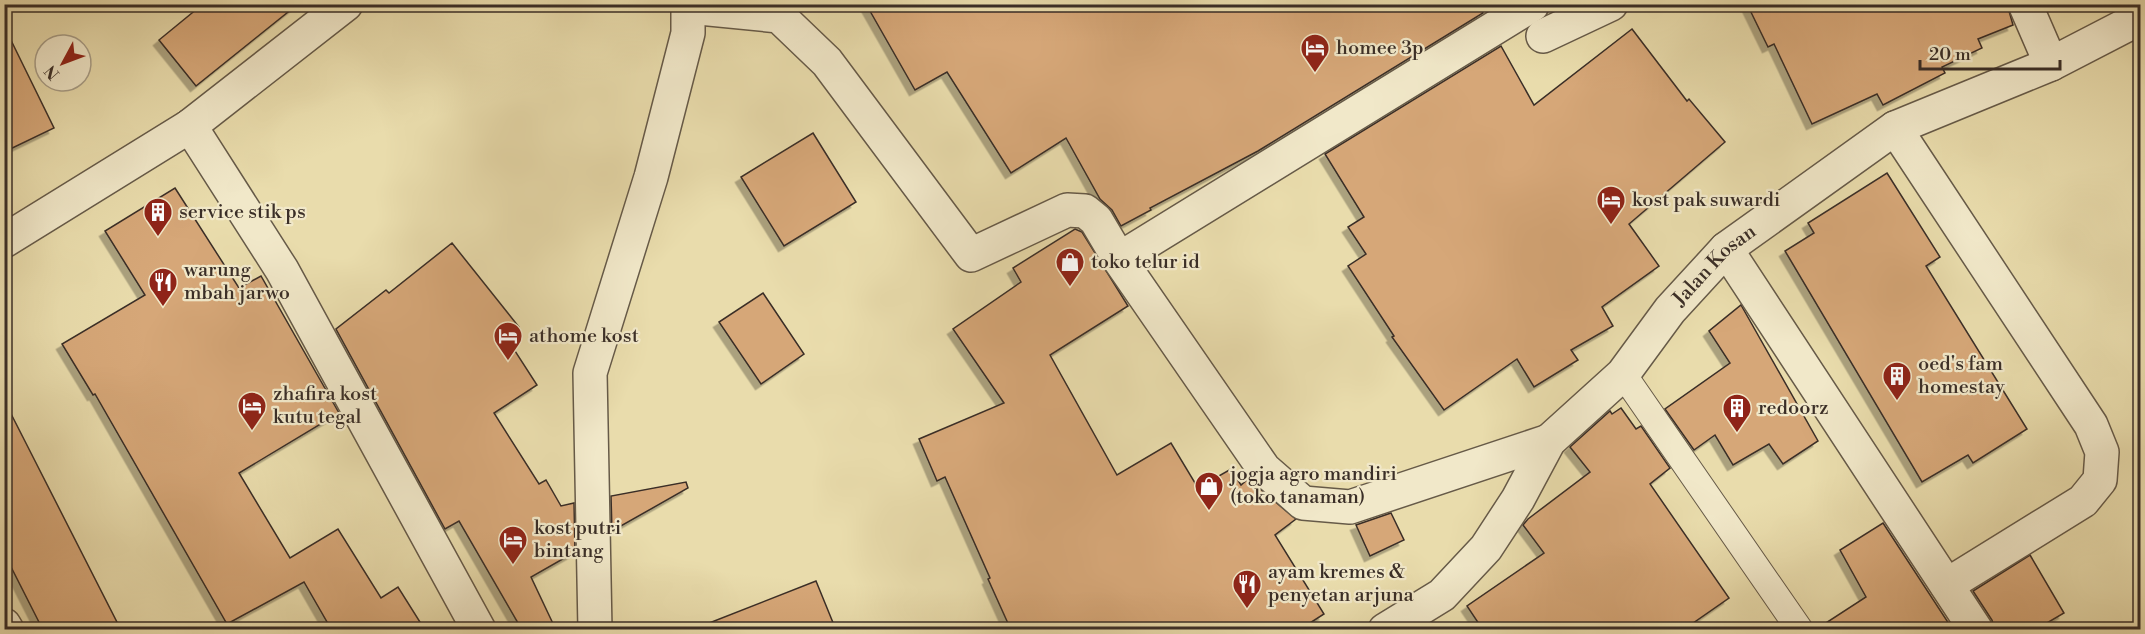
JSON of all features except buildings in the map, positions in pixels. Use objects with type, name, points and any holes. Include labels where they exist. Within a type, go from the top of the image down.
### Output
[{"type":"street","points":[[4,241],[190,126],[346,4]]},
{"type":"street","points":[[1119,259],[1532,5],[1547,45],[1611,4]]},
{"type":"street","points":[[2025,4],[2050,64]]},
{"type":"street","points":[[595,630],[590,373],[651,177],[688,33],[688,6],[787,10],[971,255],[1067,210],[1085,211],[1096,220],[1119,259],[1264,469],[1303,503],[1350,507],[1550,441]]},
{"type":"street","name":"Jalan Kosan","points":[[1385,630],[1442,594],[1486,548],[1518,499],[1550,441],[1623,374],[1670,310],[1726,249],[1895,128],[2050,64],[2140,18]]},
{"type":"street","points":[[190,126],[282,270],[479,630]]},
{"type":"street","points":[[1895,128],[2091,425],[2102,452],[2100,480],[2083,501],[1947,585]]},
{"type":"street","points":[[1726,249],[1976,630]]},
{"type":"street","points":[[4,625],[7,630]]},
{"type":"lane","points":[[1623,374],[1800,630]]},
{"type":"place","name":"homee 3p","points":[[1315,74]]},
{"type":"place","name":"kost pak suwardi","points":[[1611,226]]},
{"type":"place","name":"service stik ps","points":[[158,238]]},
{"type":"place","name":"toko telur id","points":[[1070,288]]},
{"type":"place","name":"warung mbah jarwo","points":[[163,308]]},
{"type":"place","name":"athome kost","points":[[508,362]]},
{"type":"place","name":"oed's fam homestay","points":[[1897,402]]},
{"type":"place","name":"zhafira kost kutu tegal","points":[[252,432]]},
{"type":"place","name":"redoorz","points":[[1737,434]]},
{"type":"place","name":"jogja agro mandiri (toko tanaman)","points":[[1209,512]]},
{"type":"place","name":"kost putri bintang","points":[[513,566]]},
{"type":"place","name":"ayam kremes & penyetan arjuna","points":[[1247,610]]}]
